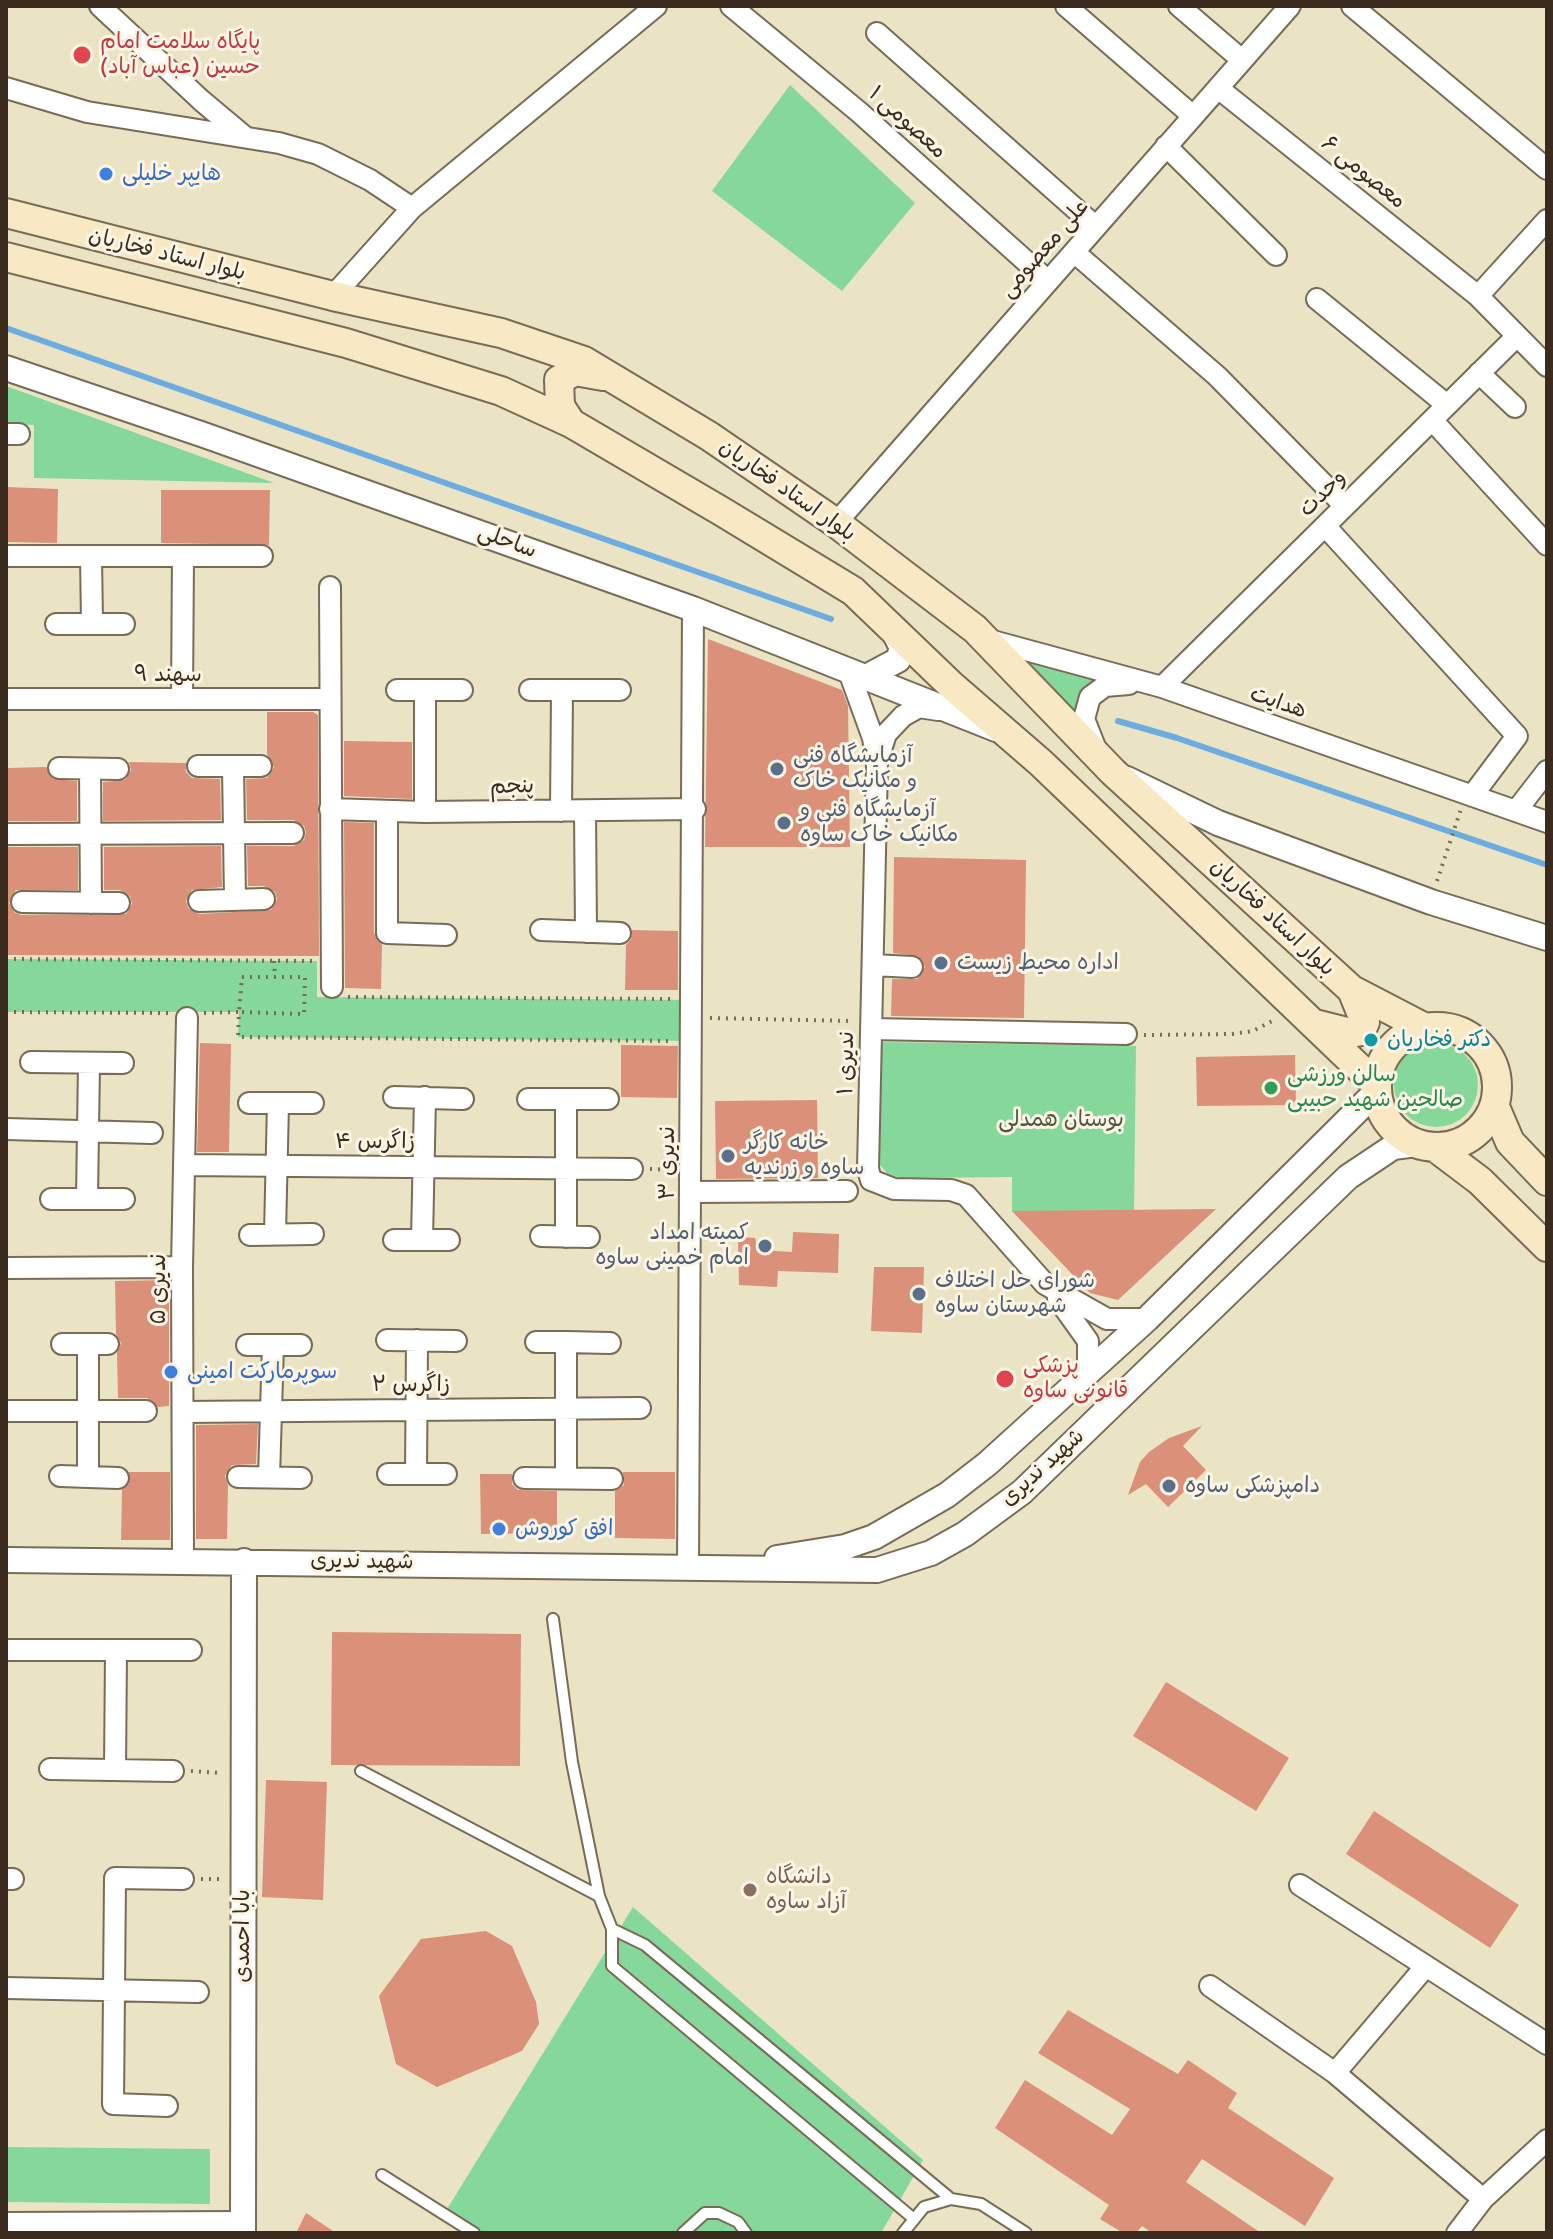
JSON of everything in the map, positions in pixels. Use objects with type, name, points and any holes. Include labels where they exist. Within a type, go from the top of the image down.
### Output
[{"type":"main road","name":"بلوار استاد فخاریان","points":[[6,213],[333,296],[525,340],[584,361],[709,436],[836,523],[989,640],[1107,765],[1352,990],[1365,1000],[1425,1028]]},
{"type":"main road","name":"بلوار استاد فخاریان","points":[[6,257],[358,346],[501,391],[571,423],[853,591],[1002,731],[1041,763],[1315,1024],[1377,1088]]},
{"type":"main road","points":[[571,423],[560,406],[556,388],[559,380],[575,371],[615,380]]},
{"type":"main road","points":[[1315,1024],[1351,1033],[1361,1031],[1365,1022],[1352,990]]},
{"type":"main road","points":[[1426,1145],[1454,1145],[1472,1137],[1486,1123],[1495,1107],[1497,1075],[1483,1047],[1456,1030],[1425,1028],[1406,1035],[1391,1048],[1381,1065],[1377,1088],[1389,1123],[1480,1181],[1547,1247]]},
{"type":"main road","points":[[1495,1107],[1510,1142],[1547,1181]]},
{"type":"street","points":[[100,6],[202,101],[248,139]]},
{"type":"street","points":[[333,296],[412,208],[656,6]]},
{"type":"street","name":"معصومی ۱","points":[[731,6],[859,112],[1048,281]]},
{"type":"street","points":[[1066,6],[1193,116]]},
{"type":"street","points":[[1179,6],[1242,60]]},
{"type":"street","name":"علی معصومی","points":[[836,523],[1290,6]]},
{"type":"street","points":[[1352,6],[1547,169]]},
{"type":"street","points":[[877,33],[1096,227]]},
{"type":"street","points":[[6,88],[87,112],[300,148],[335,160],[412,208]]},
{"type":"street","name":"معصومی ۶","points":[[1218,88],[1478,296],[1547,366]]},
{"type":"street","points":[[1166,146],[1276,255]]},
{"type":"street","points":[[1478,296],[1547,220]]},
{"type":"street","points":[[1074,252],[1217,376],[1345,506]]},
{"type":"street","points":[[1317,299],[1440,412],[1547,545]]},
{"type":"street","name":"وحدت","points":[[1153,685],[1325,526],[1517,336]]},
{"type":"street","name":"ساحلی","points":[[6,368],[693,609],[1002,731]]},
{"type":"street","points":[[1479,373],[1515,407]]},
{"type":"street","points":[[1325,526],[1517,736],[1472,796]]},
{"type":"street","points":[[6,556],[262,556]]},
{"type":"street","points":[[91,556],[92,623]]},
{"type":"street","points":[[182,698],[183,556]]},
{"type":"street","points":[[324,992],[330,809],[330,587]]},
{"type":"street","name":"ندیری ۳","points":[[688,1566],[695,809],[693,609]]},
{"type":"street","points":[[56,624],[124,624]]},
{"type":"street","points":[[877,762],[857,673],[898,660],[902,648],[890,624]]},
{"type":"street","name":"هدایت","points":[[989,640],[1153,685],[1547,822]]},
{"type":"street","points":[[1153,685],[1105,686],[1090,697],[1084,719],[1088,737],[1107,765],[1218,823],[1431,902],[1547,938]]},
{"type":"street","points":[[397,690],[462,690]]},
{"type":"street","points":[[425,690],[425,812]]},
{"type":"street","points":[[530,690],[620,690]]},
{"type":"street","points":[[561,811],[562,691]]},
{"type":"street","name":"سهند ۹","points":[[6,699],[330,699]]},
{"type":"street","points":[[877,762],[886,734],[903,716],[919,707],[957,713]]},
{"type":"street","name":"ندیری ۱","points":[[877,762],[868,1169],[871,1180],[894,1189],[951,1190],[966,1195],[1045,1284],[1107,1319],[1147,1319]]},
{"type":"street","points":[[198,766],[261,766]]},
{"type":"street","points":[[233,766],[235,900]]},
{"type":"street","points":[[59,768],[118,769]]},
{"type":"street","points":[[90,769],[91,903]]},
{"type":"street","points":[[1516,811],[1547,771]]},
{"type":"street","name":"پنجم","points":[[330,809],[425,812],[695,809]]},
{"type":"street","points":[[585,811],[586,932]]},
{"type":"street","points":[[387,812],[387,933],[446,935]]},
{"type":"street","points":[[6,834],[293,833]]},
{"type":"street","points":[[199,901],[264,899]]},
{"type":"street","points":[[22,902],[119,903]]},
{"type":"street","points":[[541,930],[620,933]]},
{"type":"street","points":[[873,965],[912,967]]},
{"type":"street","name":"ندیری ۵","points":[[183,1561],[182,1267],[190,1015]]},
{"type":"street","points":[[871,1025],[1126,1034]]},
{"type":"street","points":[[31,1062],[123,1063]]},
{"type":"street","points":[[87,1199],[89,1063]]},
{"type":"street","name":"شهید ندیری","points":[[719,1568],[845,1547],[874,1537],[947,1495],[1147,1319],[1377,1088]]},
{"type":"street","points":[[394,1097],[463,1099]]},
{"type":"street","points":[[422,1240],[425,1097]]},
{"type":"street","points":[[528,1099],[608,1099]]},
{"type":"street","points":[[566,1100],[566,1237]]},
{"type":"street","points":[[249,1103],[313,1103]]},
{"type":"street","points":[[275,1234],[278,1103]]},
{"type":"street","points":[[6,1129],[152,1133]]},
{"type":"street","name":"شهید ندیری","points":[[6,1560],[877,1570],[931,1553],[965,1534],[1022,1492],[1348,1177],[1393,1147],[1426,1145]]},
{"type":"street","name":"زاگرس ۴","points":[[184,1165],[632,1169]]},
{"type":"street","points":[[692,1192],[847,1191]]},
{"type":"street","points":[[51,1199],[124,1199]]},
{"type":"street","points":[[250,1235],[313,1234]]},
{"type":"street","points":[[541,1236],[589,1237]]},
{"type":"street","points":[[394,1240],[449,1240]]},
{"type":"street","points":[[6,1268],[182,1267]]},
{"type":"street","points":[[1045,1284],[1073,1317],[1088,1341],[1088,1374]]},
{"type":"street","points":[[387,1340],[456,1341]]},
{"type":"street","points":[[416,1474],[417,1340]]},
{"type":"street","points":[[536,1342],[610,1343]]},
{"type":"street","points":[[566,1342],[566,1478]]},
{"type":"street","points":[[62,1344],[98,1345],[89,1411],[88,1476]]},
{"type":"street","points":[[247,1345],[301,1345]]},
{"type":"street","points":[[269,1477],[273,1345]]},
{"type":"street","name":"زاگرس ۲","points":[[184,1412],[640,1408]]},
{"type":"street","points":[[6,1411],[146,1411]]},
{"type":"street","points":[[388,1474],[446,1474]]},
{"type":"street","points":[[60,1476],[118,1478]]},
{"type":"street","points":[[238,1477],[301,1478]]},
{"type":"street","points":[[524,1478],[612,1479]]},
{"type":"street","name":"بابا احمدی","points":[[243,2227],[244,1561]]},
{"type":"street","points":[[6,1650],[191,1650]]},
{"type":"street","points":[[115,1770],[116,1652]]},
{"type":"street","points":[[50,1769],[173,1771]]},
{"type":"street","points":[[167,2106],[113,2104],[115,1878],[183,1879]]},
{"type":"street","points":[[1300,1885],[1547,2044]]},
{"type":"street","points":[[1335,2073],[1426,1966]]},
{"type":"street","points":[[1210,1986],[1335,2073],[1483,2199]]},
{"type":"street","points":[[6,1988],[198,1992]]},
{"type":"street","points":[[1457,2233],[1483,2199],[1547,2140]]},
{"type":"street","points":[[6,2223],[142,2222],[243,2227]]},
{"type":"lane","points":[[553,1619],[572,1762],[599,1896],[612,1929],[612,1966],[914,2219]]},
{"type":"lane","points":[[361,1771],[599,1896]]},
{"type":"lane","points":[[612,1929],[645,1945],[951,2199]]},
{"type":"lane","points":[[382,2175],[474,2233]]},
{"type":"lane","points":[[903,2233],[924,2207],[951,2199],[981,2204],[1026,2233]]},
{"type":"lane","points":[[683,2233],[705,2213],[719,2213],[738,2222],[746,2233]]},
{"type":"path","points":[[1444,861],[1457,821]]},
{"type":"path","points":[[274,961],[275,977]]},
{"type":"path","points":[[6,1012],[190,1015],[239,1012],[304,1014],[305,977],[242,977],[239,1012],[238,1037],[693,1041]]},
{"type":"path","points":[[305,996],[324,992]]},
{"type":"path","points":[[1126,1034],[1192,1035],[1253,1031],[1276,1019],[1292,1004]]},
{"type":"path","points":[[693,1018],[871,1025]]},
{"type":"path","points":[[632,1169],[692,1171]]},
{"type":"path","points":[[173,1771],[244,1774]]},
{"type":"path","points":[[183,1879],[244,1880]]},
{"type":"green space","points":[[790,85],[915,203],[842,291],[712,191]]},
{"type":"green space","points":[[6,386],[274,483],[34,478],[34,425],[6,424]]},
{"type":"green space","points":[[1022,658],[1102,677],[1080,692],[1078,718]]},
{"type":"green space","points":[[6,959],[317,961],[317,997],[693,1000],[693,1041],[238,1037],[239,1012],[6,1012]]},
{"type":"green space","name":"بوستان همدلی","points":[[881,1042],[1136,1046],[1134,1211],[1012,1211],[1012,1177],[902,1178],[888,1174],[879,1164]]},
{"type":"green space","points":[[1436,1043],[1452,1046],[1466,1055],[1475,1069],[1478,1085],[1475,1101],[1466,1115],[1452,1124],[1436,1127],[1420,1124],[1406,1115],[1397,1101],[1394,1085],[1397,1069],[1406,1055],[1420,1046]]},
{"type":"green space","points":[[633,1907],[923,2160],[881,2233],[476,2233],[444,2214]]},
{"type":"green space","points":[[6,2147],[210,2149],[210,2204],[6,2202]]},
{"type":"building","points":[[6,487],[58,489],[57,543],[6,542]]},
{"type":"building","points":[[161,490],[270,490],[269,545],[161,543]]},
{"type":"building","name":"آزمایشگاه فنی و مکانیک خاک","points":[[708,639],[842,690],[848,706],[850,847],[705,847]]},
{"type":"building","points":[[267,712],[313,712],[318,715],[319,956],[6,955],[6,847],[78,847],[78,890],[16,890],[9,903],[15,913],[21,915],[126,914],[132,904],[130,896],[120,890],[104,890],[104,847],[221,846],[222,887],[192,890],[186,901],[188,908],[199,914],[271,910],[277,899],[275,892],[264,886],[248,886],[247,846],[294,846],[304,840],[306,832],[304,826],[294,820],[247,820],[246,779],[267,778],[274,767],[267,754]]},
{"type":"building","points":[[344,741],[412,742],[412,799],[344,796]]},
{"type":"building","points":[[129,762],[186,763],[186,772],[192,778],[220,779],[221,820],[103,821],[103,782],[125,780],[131,770]]},
{"type":"building","points":[[46,767],[53,779],[77,781],[77,821],[8,821],[7,768]]},
{"type":"building","points":[[344,822],[374,823],[374,933],[382,945],[381,989],[345,988]]},
{"type":"building","points":[[894,857],[1026,860],[1024,1018],[891,1016],[892,979],[917,979],[925,967],[918,956],[893,953]]},
{"type":"building","points":[[632,930],[678,931],[678,990],[625,990],[626,945],[631,939]]},
{"type":"building","points":[[200,1043],[231,1044],[229,1152],[197,1152]]},
{"type":"building","points":[[621,1045],[678,1046],[677,1098],[621,1097]]},
{"type":"building","points":[[1295,1055],[1296,1105],[1197,1106],[1196,1057]]},
{"type":"building","points":[[817,1100],[818,1178],[716,1179],[715,1101]]},
{"type":"building","points":[[1216,1209],[1118,1300],[1090,1293],[1012,1211]]},
{"type":"building","points":[[793,1232],[839,1234],[838,1273],[778,1271],[777,1287],[739,1285],[738,1237],[755,1238],[758,1250],[792,1252]]},
{"type":"building","points":[[874,1267],[924,1267],[922,1333],[871,1331]]},
{"type":"building","points":[[169,1280],[169,1406],[158,1407],[147,1398],[118,1398],[117,1353],[121,1343],[116,1334],[115,1281]]},
{"type":"building","points":[[258,1424],[256,1464],[232,1465],[225,1476],[228,1485],[227,1539],[196,1539],[196,1425]]},
{"type":"building","points":[[1202,1426],[1183,1446],[1206,1470],[1168,1507],[1146,1484],[1128,1495],[1140,1462],[1149,1452],[1169,1438]]},
{"type":"building","points":[[129,1472],[170,1472],[170,1540],[121,1540],[122,1490],[129,1484]]},
{"type":"building","points":[[623,1472],[675,1472],[675,1539],[615,1538],[615,1491],[624,1485]]},
{"type":"building","points":[[480,1474],[512,1474],[512,1484],[518,1490],[557,1491],[557,1533],[481,1534]]},
{"type":"building","points":[[332,1632],[521,1634],[520,1766],[331,1765]]},
{"type":"building","points":[[1166,1682],[1289,1758],[1256,1811],[1133,1736]]},
{"type":"building","points":[[266,1780],[327,1782],[323,1900],[262,1897]]},
{"type":"building","points":[[1374,1811],[1519,1905],[1490,1948],[1346,1854]]},
{"type":"building","points":[[486,1931],[512,1946],[536,2002],[539,2024],[522,2051],[437,2087],[396,2064],[379,1996],[421,1939]]},
{"type":"building","points":[[1068,2010],[1178,2074],[1188,2060],[1237,2093],[1228,2108],[1334,2178],[1305,2226],[1202,2159],[1186,2182],[1261,2233],[1152,2233],[1142,2226],[1136,2233],[1123,2233],[1100,2219],[1109,2205],[995,2128],[1025,2080],[1112,2135],[1130,2109],[1038,2053]]},
{"type":"building","points":[[306,2213],[336,2233],[296,2233]]},
{"type":"waterway","points":[[6,328],[831,619]]},
{"type":"waterway","points":[[1118,721],[1177,738],[1547,865]]},
{"type":"place","name":"پایگاه سلامت امام حسین (عباس آباد)","points":[[82,55]]},
{"type":"place","name":"هایپر خلیلی","points":[[106,174]]},
{"type":"place","name":"آزمایشگاه فنی و مکانیک خاک","points":[[777,769]]},
{"type":"place","name":"آزمایشگاه فنی و مکانیک خاک ساوه","points":[[784,823]]},
{"type":"place","name":"اداره محیط زیست","points":[[941,963]]},
{"type":"place","name":"دکتر فخاریان","points":[[1371,1040]]},
{"type":"place","name":"سالن ورزشی صالحین شهید حبیبی","points":[[1271,1088]]},
{"type":"place","name":"خانه کارگر ساوه و زرندیه","points":[[728,1156]]},
{"type":"place","name":"کمیته امداد امام خمینی ساوه","points":[[765,1246]]},
{"type":"place","name":"شورای حل اختلاف شهرستان ساوه","points":[[919,1294]]},
{"type":"place","name":"سوپرمارکت امینی","points":[[171,1372]]},
{"type":"place","name":"پزشکی قانونی ساوه","points":[[1005,1379]]},
{"type":"place","name":"دامپزشکی ساوه","points":[[1169,1486]]},
{"type":"place","name":"افق کوروش","points":[[499,1529]]},
{"type":"place","name":"دانشگاه آزاد ساوه","points":[[750,1890]]}]
